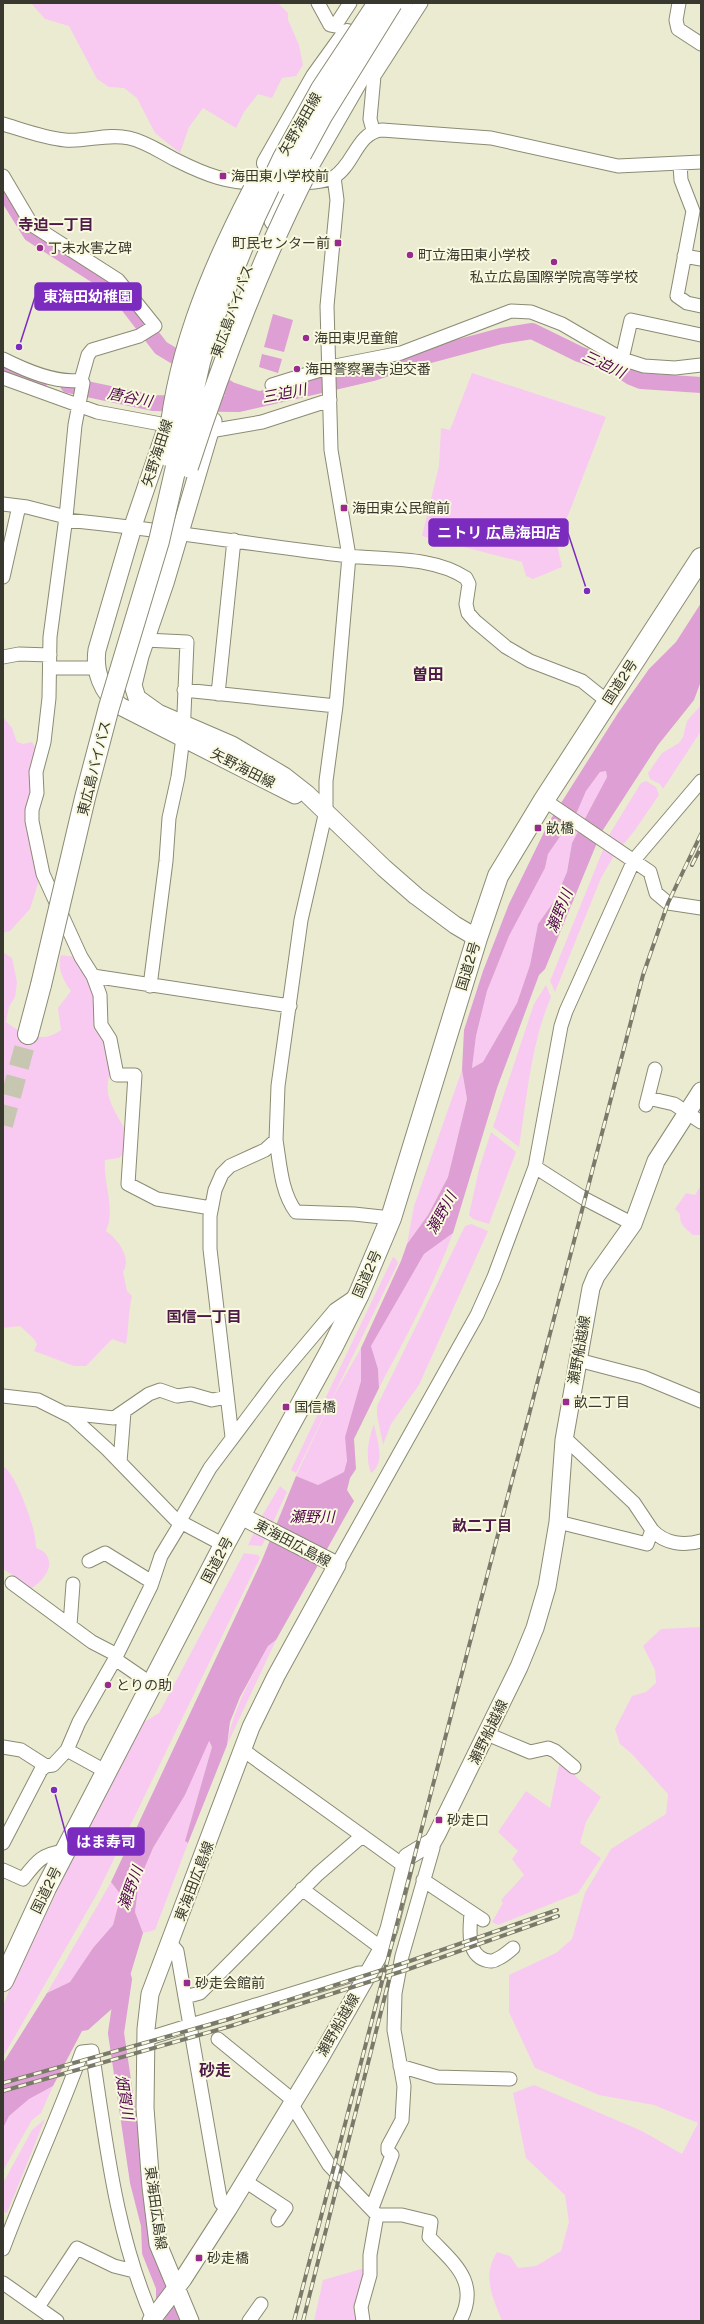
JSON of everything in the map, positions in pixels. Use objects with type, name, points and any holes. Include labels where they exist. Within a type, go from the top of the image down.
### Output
[{"type":"highway","points":[[139,609],[166,497],[172,417],[183,364],[216,269],[267,163],[316,77],[370,3]]},
{"type":"highway","name":"東広島バイパス","points":[[168,504],[200,362],[211,325],[244,243],[267,189],[300,126],[321,89],[378,3]]},
{"type":"highway","name":"東広島バイパス","points":[[28,1034],[85,798],[110,707],[168,504],[224,330],[263,231],[289,176],[392,3]]},
{"type":"highway","points":[[139,609],[236,329],[280,224],[310,163],[389,26]]},
{"type":"highway","name":"国道2号","points":[[3,1981],[65,1852],[153,1685],[224,1545],[249,1520],[359,1294],[391,1218],[477,938],[498,876],[550,803],[607,701],[701,558]]},
{"type":"main road","name":"矢野海田線","points":[[183,730],[131,712],[114,701],[95,668],[97,650],[133,527],[188,357],[223,261],[265,184],[370,3]]},
{"type":"main road","name":"矢野海田線","points":[[404,3],[389,26],[360,63],[288,183],[269,231],[224,379],[165,583],[145,640],[133,685],[138,698],[143,704],[183,730],[326,810],[384,868],[416,896],[455,925],[477,938]]},
{"type":"main road","points":[[107,691],[117,696],[133,685]]},
{"type":"main road","name":"瀬野船越線","points":[[154,2318],[173,2290],[183,2279],[228,2209],[293,2103],[384,1946],[407,1857],[432,1841],[487,1734],[519,1667],[535,1628],[547,1586],[558,1522],[564,1440],[587,1304],[596,1276],[633,1224],[656,1161],[694,1117],[701,1092]]},
{"type":"main road","name":"東海田広島線","points":[[190,2321],[173,2290],[158,2244],[152,2194],[145,2108],[146,2039],[150,1994],[158,1969],[170,1943],[251,1727],[334,1564],[249,1520]]},
{"type":"street","points":[[318,3],[330,25],[335,26],[350,3]]},
{"type":"street","points":[[373,130],[370,119],[374,76],[421,3]]},
{"type":"street","points":[[679,3],[676,20],[678,29],[701,44]]},
{"type":"street","points":[[3,124],[66,141],[109,136],[128,137],[149,145],[176,160],[224,180],[239,184],[308,183],[334,177],[344,167],[367,134],[373,130],[491,138],[618,166],[701,162]]},
{"type":"street","points":[[680,164],[681,180],[693,211],[677,296],[687,303],[701,306]]},
{"type":"street","points":[[3,176],[32,225],[118,280],[155,326],[148,331],[92,350],[88,355],[75,425],[66,519],[50,637],[49,698],[44,742],[36,772],[37,793],[32,810],[32,821],[43,874],[82,957],[93,976],[100,995],[101,1025],[110,1039],[118,1075],[135,1075],[128,1184],[157,1200],[211,1208]]},
{"type":"street","points":[[334,177],[337,200],[328,306],[331,450],[349,556],[336,706],[326,781],[326,810],[301,920],[278,1086],[276,1140],[281,1176],[290,1204],[296,1212],[354,1214],[391,1218]]},
{"type":"street","points":[[684,256],[701,259]]},
{"type":"street","points":[[272,384],[401,353],[511,311],[531,312],[562,324],[622,359],[644,366],[675,368],[701,365]]},
{"type":"street","points":[[622,359],[631,320],[701,335]]},
{"type":"street","points":[[3,359],[52,377],[73,381],[97,412],[169,419],[210,431],[262,422],[330,397]]},
{"type":"street","points":[[3,378],[81,391]]},
{"type":"street","points":[[3,504],[19,506],[66,519],[180,532],[349,556],[409,561],[437,566],[462,575],[468,582],[466,604],[468,613],[506,647],[530,661],[582,681],[607,701]]},
{"type":"street","points":[[3,577],[19,506]]},
{"type":"street","points":[[218,694],[234,540]]},
{"type":"street","points":[[145,640],[187,642],[183,730],[178,777],[169,818],[166,861],[150,986]]},
{"type":"street","points":[[3,657],[19,654],[50,662],[95,668]]},
{"type":"street","points":[[184,690],[336,706]]},
{"type":"street","points":[[334,1564],[477,1315],[494,1277],[535,1167],[540,1149],[561,1026],[628,856],[701,781]]},
{"type":"street","points":[[550,803],[650,872],[656,893],[668,903],[701,908]]},
{"type":"street","points":[[93,976],[150,986],[290,1006]]},
{"type":"street","points":[[655,1069],[647,1102],[674,1104],[694,1117]]},
{"type":"street","points":[[232,1437],[227,1397],[226,1370],[220,1338],[210,1249],[211,1208],[222,1174],[230,1166],[265,1150],[276,1140]]},
{"type":"street","points":[[535,1167],[585,1199],[633,1224]]},
{"type":"street","points":[[3,1844],[41,1770],[46,1766],[52,1765],[67,1750],[78,1722],[116,1657],[152,1582],[161,1556],[210,1468],[276,1380],[335,1310],[359,1294]]},
{"type":"street","points":[[578,1360],[643,1377],[701,1400]]},
{"type":"street","points":[[65,1413],[114,1418],[149,1394],[160,1390],[177,1396],[191,1394],[212,1400],[227,1397]]},
{"type":"street","points":[[3,1396],[38,1400],[65,1413],[90,1433],[180,1522],[224,1545]]},
{"type":"street","points":[[120,1462],[124,1412]]},
{"type":"street","points":[[564,1440],[569,1442],[634,1503],[656,1535],[674,1543],[683,1544],[701,1541]]},
{"type":"street","points":[[558,1522],[648,1544],[652,1530]]},
{"type":"street","points":[[89,1561],[105,1553],[152,1582]]},
{"type":"street","points":[[12,1583],[153,1685]]},
{"type":"street","points":[[70,1625],[73,1584]]},
{"type":"street","points":[[487,1734],[530,1752],[548,1748],[555,1751],[574,1767]]},
{"type":"street","points":[[3,1747],[21,1750],[46,1766]]},
{"type":"street","points":[[67,1750],[107,1772]]},
{"type":"street","points":[[243,1750],[404,1865]]},
{"type":"street","points":[[185,1997],[200,1993],[302,1889],[362,1836]]},
{"type":"street","points":[[363,2321],[361,2307],[370,2275],[370,2255],[374,2212],[392,2154],[388,2151],[388,2146],[402,2120],[404,2086],[394,2030],[395,1992],[402,1956],[433,1848],[432,1841]]},
{"type":"street","points":[[3,1870],[23,1878],[37,1861],[49,1853],[65,1852]]},
{"type":"street","points":[[423,1880],[483,1920]]},
{"type":"street","points":[[302,1889],[376,1944],[384,1946]]},
{"type":"street","points":[[471,1912],[470,1935],[474,1951],[482,1959],[490,1962],[497,1960],[513,1948]]},
{"type":"street","points":[[170,1943],[177,1952],[221,2203],[228,2209]]},
{"type":"street","points":[[146,2039],[359,1973],[368,1973]]},
{"type":"street","points":[[218,2039],[293,2103],[329,2165],[374,2212],[407,2216],[432,2222],[429,2237],[456,2264],[464,2281],[466,2307],[460,2321]]},
{"type":"street","points":[[3,2249],[29,2180],[58,2116],[82,2052],[92,2051],[117,2201],[134,2271],[154,2318]]},
{"type":"street","points":[[400,2066],[437,2077],[510,2079]]},
{"type":"street","points":[[245,2181],[286,2208],[278,2220]]},
{"type":"street","points":[[38,2306],[77,2248],[114,2266],[134,2271]]},
{"type":"street","points":[[3,2283],[38,2306],[56,2321]]},
{"type":"street","points":[[249,2321],[261,2304]]},
{"type":"shaded area","points":[[31,3],[278,3],[288,13],[288,20],[299,45],[303,65],[296,76],[282,78],[272,98],[258,94],[244,112],[236,128],[203,108],[189,127],[180,153],[155,133],[137,98],[124,88],[109,87],[97,79],[69,26],[45,19]]},
{"type":"shaded area","points":[[472,373],[606,417],[557,544],[562,567],[533,579],[526,576],[522,562],[422,536],[439,466],[441,428],[450,430]]},
{"type":"shaded area","points":[[701,705],[701,731],[663,789],[660,784],[650,779],[648,773],[662,753],[679,743],[683,737],[687,721]]},
{"type":"shaded area","points":[[3,717],[12,728],[17,742],[23,744],[32,742],[36,749],[33,788],[25,808],[26,821],[40,877],[30,909],[10,931],[3,933]]},
{"type":"shaded area","points":[[606,771],[607,777],[572,843],[567,872],[555,900],[538,924],[530,965],[517,1003],[483,1062],[472,1068],[476,1036],[487,991],[509,936],[545,868],[548,854],[577,812],[586,791],[600,772]]},
{"type":"shaded area","points":[[646,781],[656,787],[659,795],[635,830],[612,859],[601,878],[555,992],[550,981],[609,835],[641,783]]},
{"type":"shaded area","points":[[3,952],[12,958],[17,982],[15,997],[9,1007],[6,1022],[26,1034],[40,1037],[54,1034],[61,1030],[58,1008],[71,991],[60,969],[60,960],[61,955],[75,957],[92,988],[112,1068],[108,1086],[110,1102],[127,1133],[125,1152],[119,1158],[105,1160],[110,1205],[109,1222],[106,1231],[119,1244],[125,1255],[126,1261],[123,1272],[127,1291],[132,1296],[126,1344],[112,1339],[86,1366],[74,1366],[34,1351],[37,1344],[34,1339],[20,1326],[3,1328]]},
{"type":"shaded area","points":[[546,985],[551,997],[544,1015],[534,1051],[519,1147],[493,1127],[534,1004]]},
{"type":"shaded area","points":[[462,1070],[467,1099],[448,1177],[428,1215],[407,1244],[414,1206]]},
{"type":"shaded area","points":[[491,1132],[516,1152],[489,1224],[473,1219],[469,1215],[479,1169]]},
{"type":"shaded area","points":[[701,1185],[701,1235],[693,1235],[684,1226],[680,1218],[680,1214],[675,1209],[686,1193],[695,1195]]},
{"type":"shaded area","points":[[471,1224],[488,1231],[419,1385],[391,1424],[383,1445],[377,1415],[377,1406],[465,1226]]},
{"type":"shaded area","points":[[453,1233],[428,1292],[379,1388],[378,1369],[371,1346],[424,1254]]},
{"type":"shaded area","points":[[393,1257],[398,1263],[296,1473],[291,1470]]},
{"type":"shaded area","points":[[361,1348],[361,1381],[345,1437],[347,1461],[344,1472],[318,1485],[296,1476],[333,1397]]},
{"type":"shaded area","points":[[374,1424],[379,1457],[376,1469],[371,1473],[368,1461],[368,1448]]},
{"type":"shaded area","points":[[3,1466],[14,1479],[25,1503],[33,1529],[36,1547],[42,1550],[48,1557],[49,1568],[46,1574],[43,1579],[29,1590],[20,1584],[19,1579],[3,1569]]},
{"type":"shaded area","points":[[280,1486],[287,1492],[262,1546],[248,1545],[263,1514]]},
{"type":"shaded area","points":[[244,1553],[258,1555],[260,1558],[97,1894],[3,2057],[3,2006],[10,1988],[73,1858],[144,1722],[159,1713]]},
{"type":"shaded area","points":[[701,1627],[701,2321],[502,2321],[492,2295],[489,2278],[492,2261],[497,2252],[510,2256],[518,2268],[536,2266],[561,2251],[569,2222],[565,2195],[526,2158],[513,2093],[534,2085],[642,2131],[682,2154],[698,2123],[654,2105],[599,2095],[535,2068],[509,2012],[509,1975],[556,1953],[572,1939],[585,1893],[611,1849],[666,1814],[668,1794],[632,1754],[620,1744],[615,1729],[632,1696],[646,1692],[656,1683],[655,1670],[643,1646],[661,1629]]},
{"type":"shaded area","points":[[276,1640],[227,1745],[234,1718],[243,1694],[268,1646]]},
{"type":"shaded area","points":[[208,1741],[212,1747],[185,1841],[188,1843],[155,1930],[143,1933],[135,1912],[139,1881],[153,1848],[185,1795]]},
{"type":"shaded area","points":[[560,1760],[570,1768],[578,1779],[601,1797],[586,1822],[580,1843],[601,1858],[578,1893],[498,1925],[492,1922],[503,1903],[501,1900],[524,1875],[512,1859],[518,1851],[498,1832],[526,1791],[550,1808]]},
{"type":"shaded area","points":[[111,1882],[121,1895],[113,1925],[93,1948],[70,1982],[47,1993]]},
{"type":"shaded area","points":[[53,2086],[41,2113],[32,2120],[3,2171],[2,2138],[3,2128],[6,2121],[24,2102]]},
{"type":"shaded area","points":[[45,2119],[7,2213],[3,2211],[3,2183],[32,2130]]},
{"type":"shaded area","points":[[365,2268],[360,2321],[314,2321],[323,2280]]},
{"type":"water","points":[[273,314],[293,320],[284,352],[264,347]]},
{"type":"water","points":[[262,354],[282,359],[278,373],[259,367]]},
{"type":"water","name":"瀬野川","points":[[701,603],[701,681],[694,700],[658,745],[601,833],[545,969],[539,975],[497,1088],[453,1233],[424,1254],[371,1346],[378,1369],[379,1388],[354,1439],[356,1469],[350,1478],[347,1490],[354,1501],[276,1640],[268,1646],[240,1697],[230,1722],[227,1745],[188,1843],[185,1841],[212,1747],[209,1741],[185,1795],[153,1848],[139,1881],[135,1912],[143,1933],[123,1999],[88,2030],[82,2031],[53,2086],[29,2099],[9,2116],[3,2128],[3,2063],[47,1993],[70,1982],[93,1948],[113,1925],[121,1895],[111,1882],[262,1560],[296,1476],[318,1485],[344,1472],[347,1461],[345,1437],[361,1381],[361,1348],[401,1261],[407,1244],[428,1215],[448,1177],[467,1099],[462,1070],[464,1030],[483,971],[509,904],[549,822],[618,713],[649,669],[676,642]],"holes":[[[606,771],[607,777],[572,843],[567,872],[555,900],[538,924],[530,965],[517,1003],[483,1062],[472,1068],[476,1036],[487,991],[509,936],[545,868],[548,854],[577,812],[586,791],[600,772]]]},
{"type":"waterway","name":"三迫川","points":[[3,189],[31,234],[114,287],[161,348],[231,390],[258,399]]},
{"type":"waterway","name":"三迫川","points":[[68,385],[153,403],[239,404],[373,373],[415,359],[501,336],[532,331],[579,354],[616,367],[631,377],[641,381],[701,385]]},
{"type":"waterway","name":"唐谷川","points":[[3,367],[41,380]]},
{"type":"waterway","name":"畑賀川","points":[[124,1979],[116,2033],[138,2182],[149,2225],[150,2252],[164,2287],[164,2298],[174,2321]]},
{"type":"tunnel","points":[[3,1125],[28,1034]]},
{"type":"railway","points":[[294,2321],[643,975],[668,903],[701,834]]},
{"type":"railway","points":[[692,865],[701,847]]},
{"type":"railway","points":[[3,2083],[229,2019],[404,1963],[557,1910]]},
{"type":"railway","points":[[3,2091],[231,2026],[406,1970],[558,1916]]},
{"type":"railway","points":[[303,2321],[390,1976]]},
{"type":"place","name":"海田東小学校前","points":[[223,176]]},
{"type":"place","name":"町民センター前","points":[[338,243]]},
{"type":"place","name":"丁未水害之碑","points":[[40,248]]},
{"type":"place","name":"町立海田東小学校","points":[[410,255]]},
{"type":"place","name":"私立広島国際学院高等学校","points":[[554,262]]},
{"type":"place","name":"海田東児童館","points":[[306,338]]},
{"type":"place","name":"東海田幼稚園","points":[[19,347]]},
{"type":"place","name":"海田警察署寺迫交番","points":[[297,369]]},
{"type":"place","name":"海田東公民館前","points":[[344,508]]},
{"type":"place","name":"ニトリ 広島海田店","points":[[587,591]]},
{"type":"place","name":"畝橋","points":[[538,828]]},
{"type":"place","name":"畝二丁目","points":[[566,1402]]},
{"type":"place","name":"国信橋","points":[[286,1407]]},
{"type":"place","name":"とりの助","points":[[108,1685]]},
{"type":"place","name":"はま寿司","points":[[54,1790]]},
{"type":"place","name":"砂走口","points":[[439,1820]]},
{"type":"place","name":"砂走会館前","points":[[187,1983]]},
{"type":"place","name":"砂走橋","points":[[199,2258]]},
{"type":"district","name":"寺迫一丁目","points":[[56,224]]},
{"type":"district","name":"曽田","points":[[428,674]]},
{"type":"district","name":"国信一丁目","points":[[204,1316]]},
{"type":"district","name":"畝二丁目","points":[[482,1525]]},
{"type":"district","name":"砂走","points":[[215,2070]]}]
